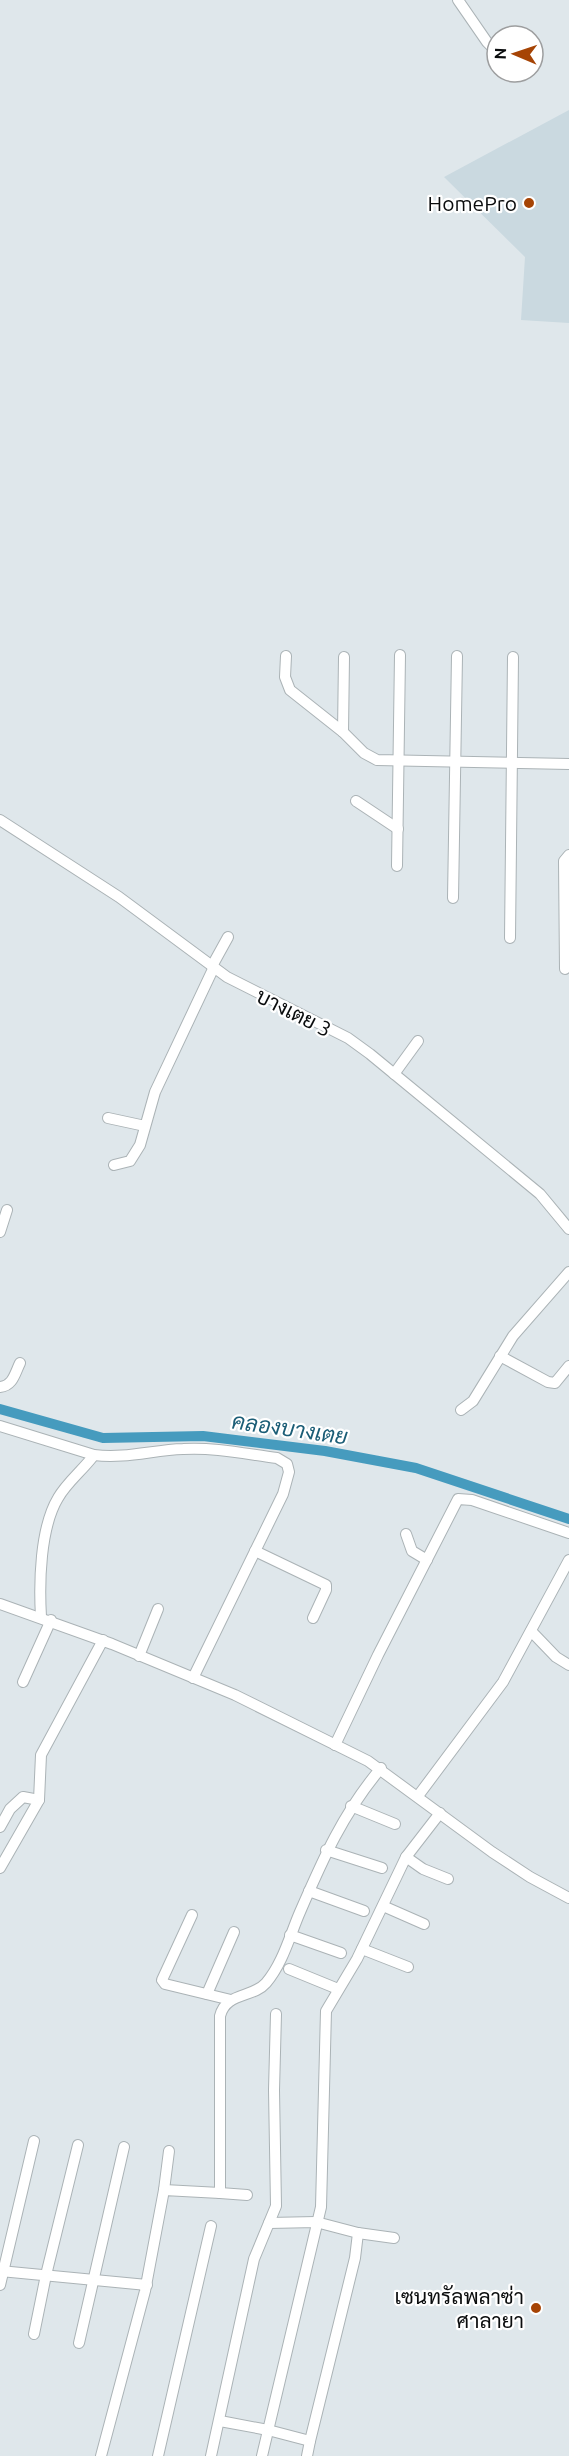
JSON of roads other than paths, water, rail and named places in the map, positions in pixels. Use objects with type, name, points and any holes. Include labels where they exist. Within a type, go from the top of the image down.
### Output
[{"type":"street","points":[[458,0],[485,39]]},
{"type":"street","points":[[397,866],[400,655]]},
{"type":"street","points":[[286,656],[285,677],[290,690],[343,732],[370,757],[377,760],[569,764]]},
{"type":"street","points":[[453,898],[457,656]]},
{"type":"street","points":[[343,732],[344,657]]},
{"type":"street","points":[[510,938],[513,657]]},
{"type":"street","points":[[356,801],[398,829]]},
{"type":"street","name":"บางเตย 3","points":[[0,820],[119,897],[213,967],[245,987],[348,1038],[540,1194],[569,1228]]},
{"type":"street","points":[[565,969],[564,861],[569,855]]},
{"type":"street","points":[[114,1165],[130,1161],[135,1156],[155,1092],[228,937]]},
{"type":"street","points":[[394,1074],[418,1041]]},
{"type":"street","points":[[108,1118],[145,1126]]},
{"type":"street","points":[[0,1232],[8,1210]]},
{"type":"street","points":[[461,1410],[482,1390],[513,1336],[569,1272]]},
{"type":"street","points":[[500,1356],[548,1382],[555,1383],[569,1366]]},
{"type":"street","points":[[0,1387],[12,1381],[20,1363]]},
{"type":"street","points":[[0,1426],[94,1455],[111,1457],[184,1449],[219,1451],[284,1461],[287,1464],[289,1472],[283,1494],[193,1678]]},
{"type":"street","points":[[23,1682],[46,1619],[40,1567],[49,1521],[57,1499],[94,1455]]},
{"type":"street","points":[[335,1745],[458,1499],[472,1500],[569,1533]]},
{"type":"street","points":[[406,1534],[412,1551],[427,1560]]},
{"type":"street","points":[[255,1551],[326,1585],[326,1590],[313,1618]]},
{"type":"street","points":[[418,1796],[503,1682],[569,1560]]},
{"type":"street","points":[[0,1604],[103,1640],[235,1695],[381,1768],[440,1813],[453,1826],[569,1898]]},
{"type":"street","points":[[139,1656],[158,1609]]},
{"type":"street","points":[[531,1631],[556,1657],[569,1665]]},
{"type":"street","points":[[0,1868],[39,1800],[41,1755],[103,1640]]},
{"type":"street","points":[[220,2193],[220,2016],[223,2007],[231,2000],[265,1984],[277,1966],[326,1850],[351,1806],[381,1768]]},
{"type":"street","points":[[0,1827],[15,1802],[23,1797],[39,1800]]},
{"type":"street","points":[[351,1806],[395,1824]]},
{"type":"street","points":[[262,2456],[305,2266],[321,2207],[325,2018],[329,2002],[362,1949],[406,1857],[440,1813]]},
{"type":"street","points":[[326,1850],[382,1868]]},
{"type":"street","points":[[406,1857],[423,1869],[448,1879]]},
{"type":"street","points":[[309,1891],[364,1911]]},
{"type":"street","points":[[383,1906],[424,1924]]},
{"type":"street","points":[[192,1916],[162,1980],[165,1984],[231,2000]]},
{"type":"street","points":[[207,1994],[234,1932]]},
{"type":"street","points":[[290,1935],[341,1953]]},
{"type":"street","points":[[362,1949],[408,1967]]},
{"type":"street","points":[[289,1969],[338,1989]]},
{"type":"street","points":[[211,2456],[254,2259],[276,2206],[274,2090],[276,2014]]},
{"type":"street","points":[[0,2284],[33,2140]]},
{"type":"street","points":[[34,2334],[78,2145]]},
{"type":"street","points":[[79,2343],[124,2147]]},
{"type":"street","points":[[101,2456],[147,2285],[170,2151]]},
{"type":"street","points":[[164,2190],[247,2195]]},
{"type":"street","points":[[269,2223],[316,2222],[358,2233],[394,2238]]},
{"type":"street","points":[[159,2456],[211,2226]]},
{"type":"street","points":[[307,2456],[355,2258],[358,2233]]},
{"type":"street","points":[[2,2271],[147,2285]]},
{"type":"street","points":[[219,2421],[268,2430],[310,2442]]},
{"type":"waterway","name":"คลองบางเตย","points":[[0,1409],[103,1438],[203,1436],[325,1451],[416,1468],[569,1519]]},
{"type":"place","name":"HomePro","points":[[529,203]]},
{"type":"place","name":"เซนทรัลพลาซ่า ศาลายา","points":[[536,2308]]}]
